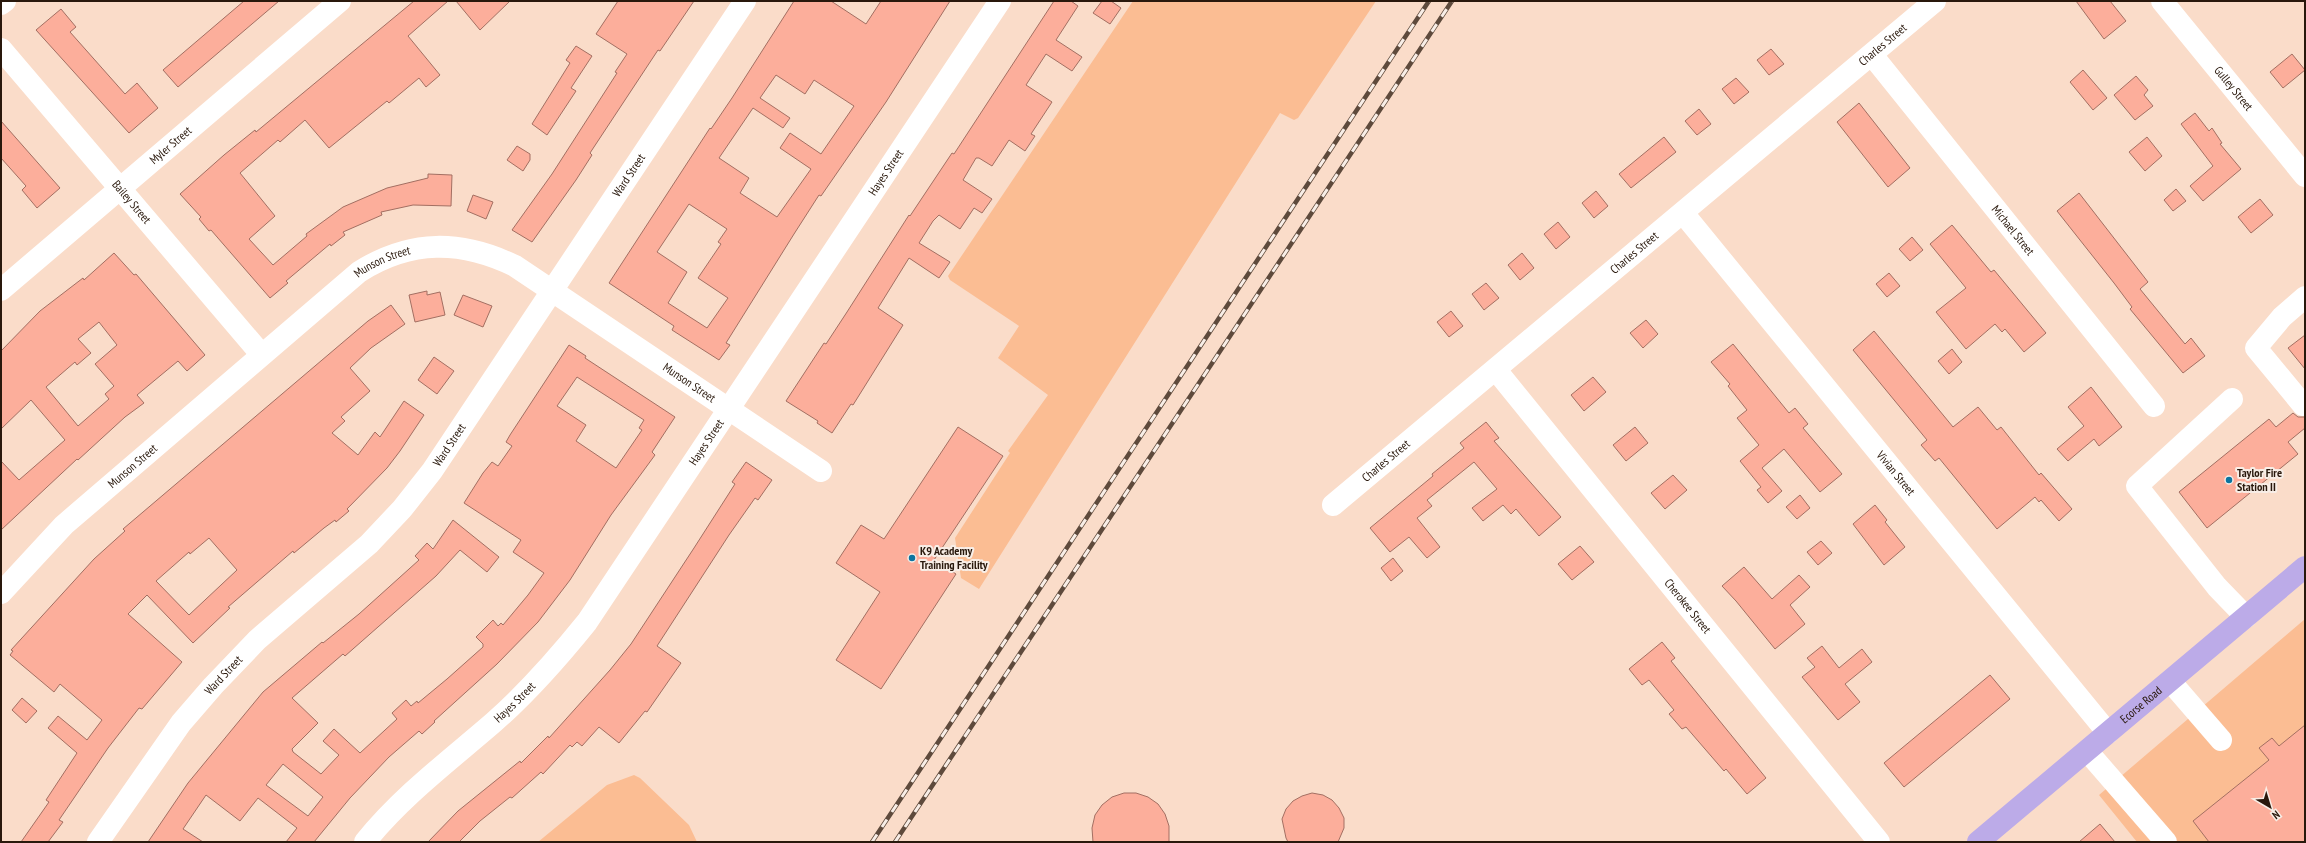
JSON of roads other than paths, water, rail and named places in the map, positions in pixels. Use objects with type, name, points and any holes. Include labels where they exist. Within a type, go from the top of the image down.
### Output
[{"type":"main road","name":"Ecorse Road","points":[[1978,842],[2305,567]]},
{"type":"street","points":[[1,4],[4,1]]},
{"type":"street","name":"Myler Street","points":[[1,290],[340,1]]},
{"type":"street","name":"Ward Street","points":[[98,842],[181,723],[213,686],[257,640],[369,544],[402,509],[432,471],[745,1]]},
{"type":"street","name":"Hayes Street","points":[[365,842],[426,778],[519,699],[566,649],[607,594],[1000,1]]},
{"type":"street","name":"Charles Street","points":[[1333,505],[1935,1]]},
{"type":"street","name":"Gulley Street","points":[[2162,1],[2305,176]]},
{"type":"street","name":"Bailey Street","points":[[1,49],[261,354]]},
{"type":"street","name":"Michael Street","points":[[1872,55],[2154,406]]},
{"type":"street","name":"Vivian Street","points":[[1683,213],[2108,733]]},
{"type":"street","name":"Munson Street","points":[[1,593],[64,525],[261,354],[359,272],[386,257],[410,249],[444,246],[481,252],[515,266],[821,471]]},
{"type":"street","points":[[2303,405],[2256,348],[2282,317],[2305,297]]},
{"type":"street","name":"Cherokee Street","points":[[1496,370],[1879,842]]},
{"type":"street","points":[[2232,399],[2137,486],[2217,587],[2246,617]]},
{"type":"street","points":[[2170,681],[2221,740]]},
{"type":"street","points":[[2087,751],[2166,842]]},
{"type":"railway","points":[[872,842],[1429,1]]},
{"type":"railway","points":[[895,842],[1452,1]]},
{"type":"place","name":"Taylor Fire Station II","points":[[2229,480]]},
{"type":"place","name":"K9 Academy Training Facility","points":[[912,558]]}]
